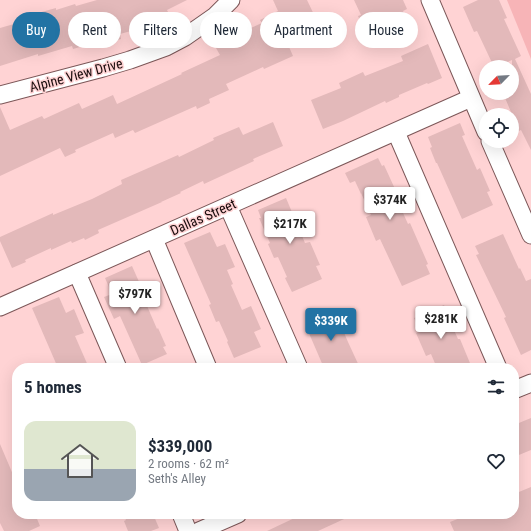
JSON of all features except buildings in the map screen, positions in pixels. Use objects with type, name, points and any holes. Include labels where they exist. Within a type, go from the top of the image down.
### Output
[{"type":"street","name":"Alpine View Drive","points":[[0,95],[103,68],[166,47],[185,37],[215,16],[231,0]]},
{"type":"street","points":[[430,0],[439,18],[479,116]]},
{"type":"street","name":"Dallas Street","points":[[0,307],[471,98]]},
{"type":"street","points":[[396,132],[496,363]]},
{"type":"street","points":[[493,148],[531,235]]},
{"type":"street","points":[[228,206],[297,363]]},
{"type":"street","points":[[154,239],[206,363]]},
{"type":"street","points":[[77,273],[116,363]]},
{"type":"street","points":[[519,388],[531,383]]},
{"type":"street","points":[[183,519],[188,531]]},
{"type":"street","points":[[199,531],[227,519]]},
{"type":"shaded area","points":[[507,0],[531,0],[531,59]]}]
